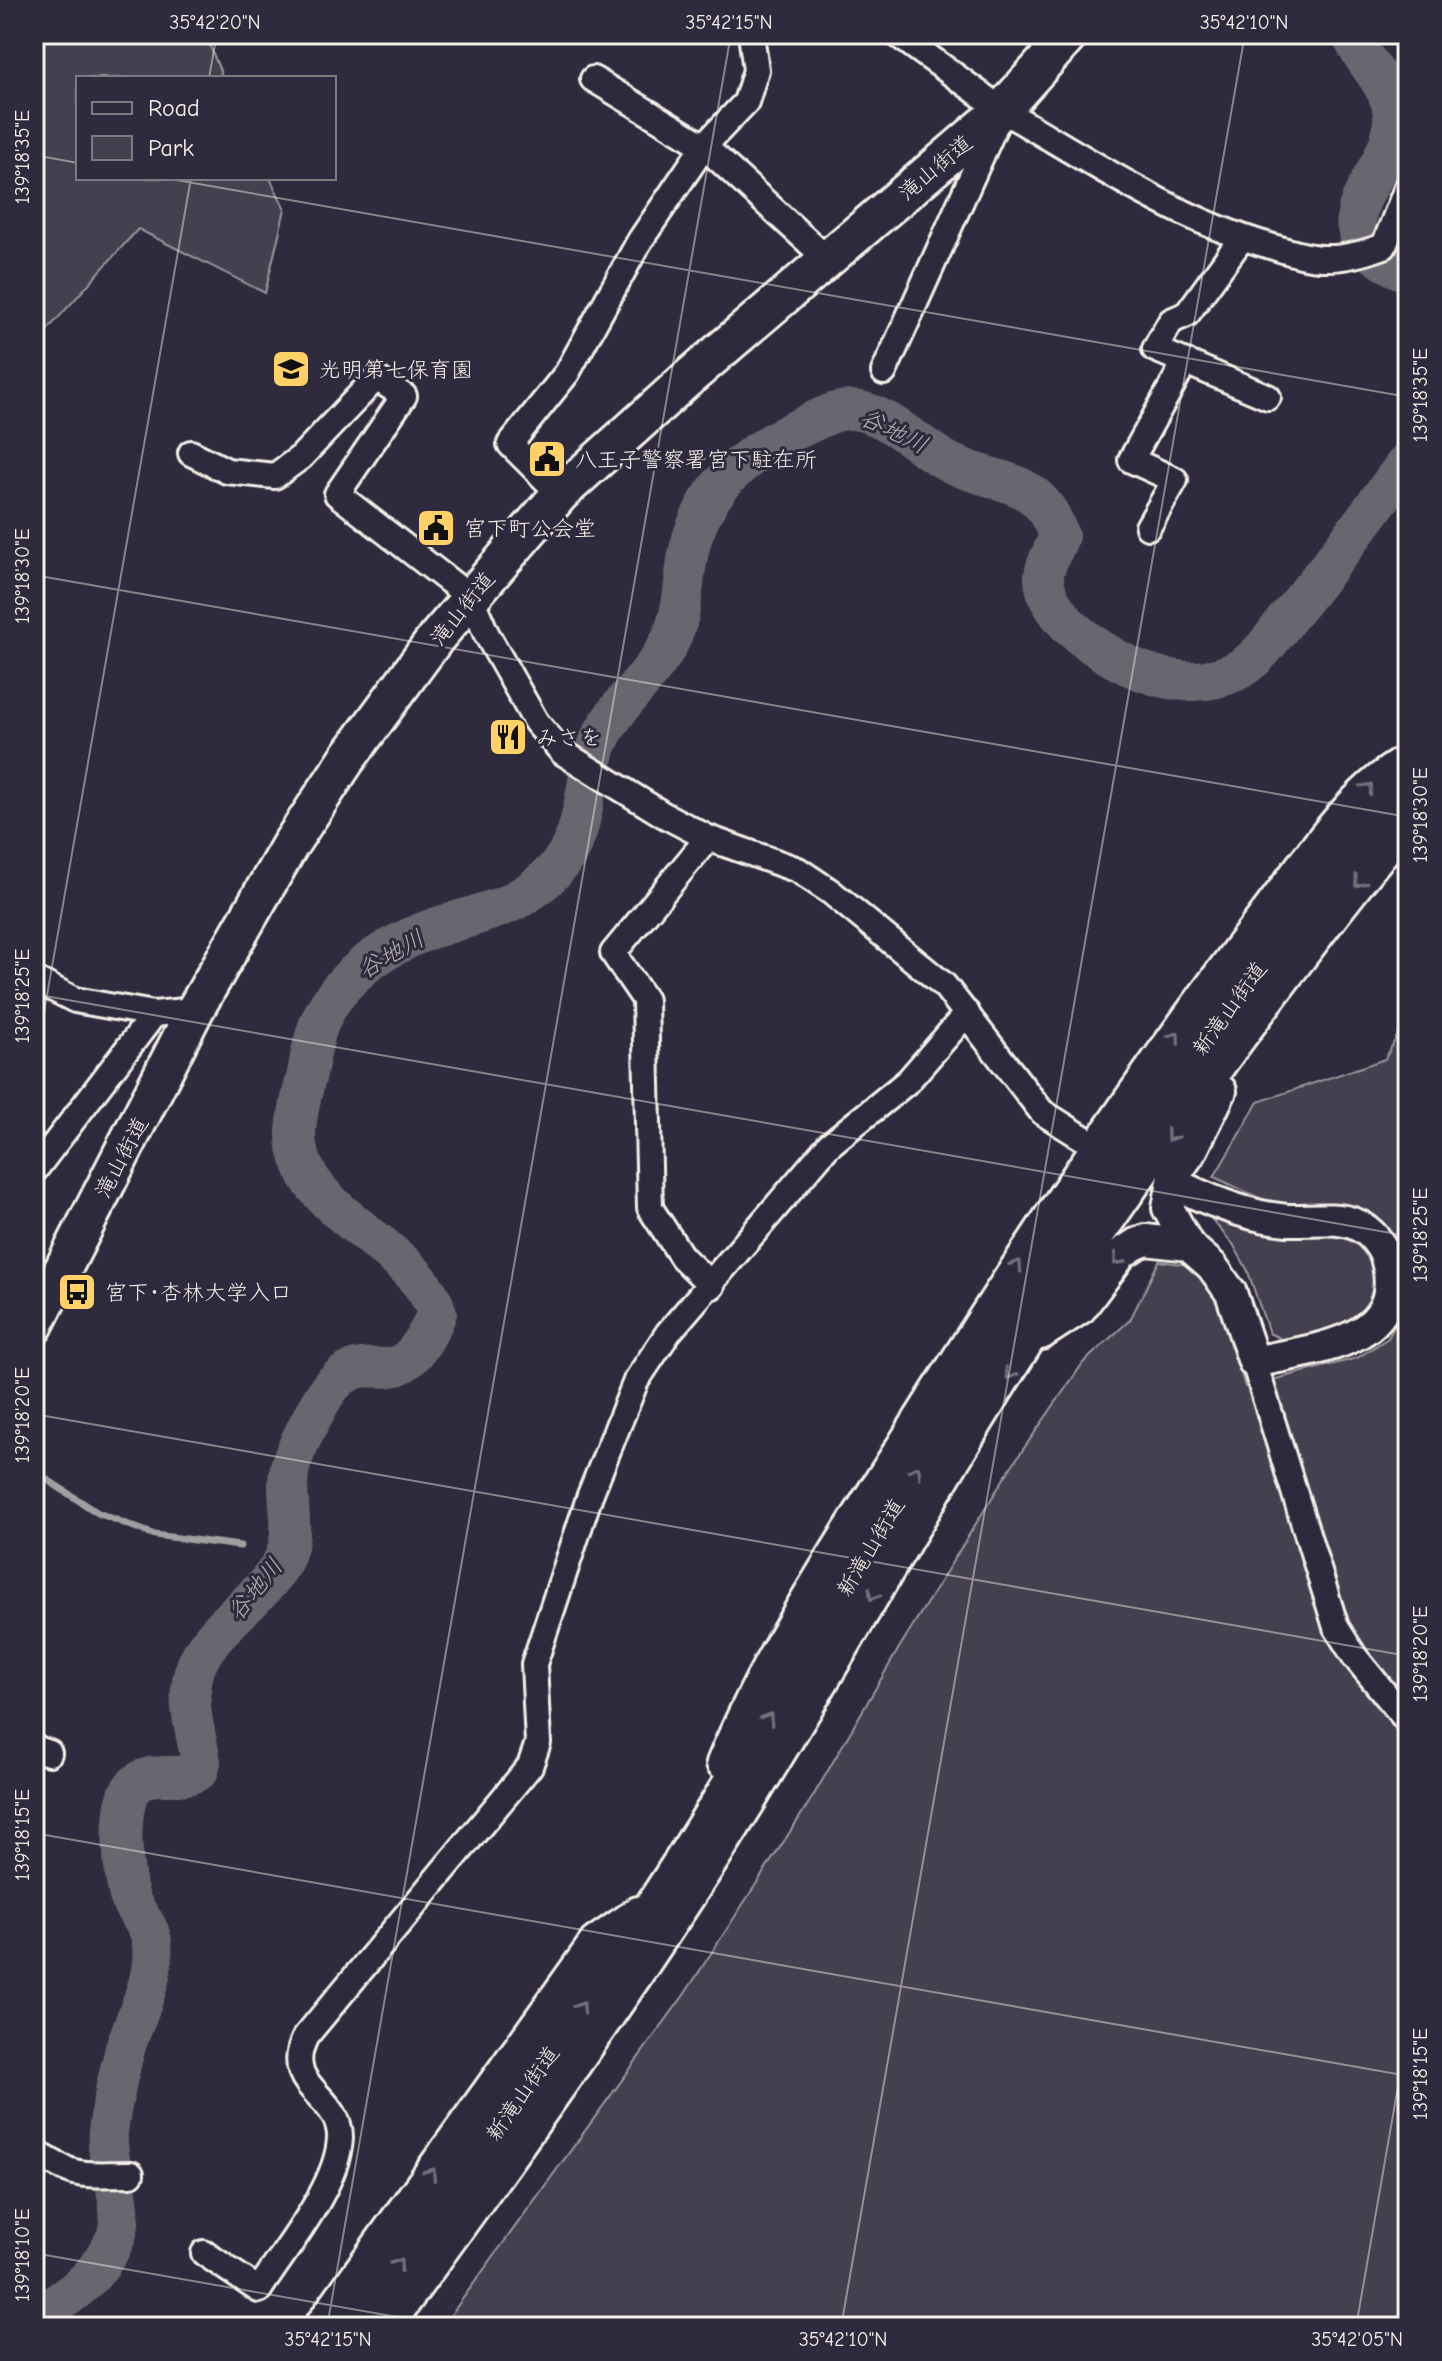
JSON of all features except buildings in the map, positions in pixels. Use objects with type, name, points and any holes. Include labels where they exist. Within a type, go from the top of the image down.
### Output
[{"type":"highway","name":"滝山街道","points":[[34,1326],[195,1010],[290,845],[339,771],[436,638],[560,494],[686,380],[1002,110],[1070,34]]},
{"type":"main road","points":[[690,1844],[756,1687],[877,1485],[1219,975],[1369,785],[1408,760]]},
{"type":"main road","name":"新滝山街道","points":[[352,2327],[548,2057],[690,1844],[1018,1307],[1246,984],[1334,869],[1408,780]]},
{"type":"main road","name":"新滝山街道","points":[[387,2327],[668,1928],[1030,1341],[1096,1240],[1258,1013],[1408,821]]},
{"type":"main road","points":[[1188,1190],[1257,1216],[1342,1220],[1357,1224],[1374,1237],[1387,1257],[1390,1298],[1380,1317],[1364,1332],[1341,1342],[1254,1362],[1231,1293],[1212,1266],[1188,1245],[1168,1208],[1170,1188],[1192,1150],[1258,1013]]},
{"type":"main road","points":[[1030,1341],[1081,1308],[1122,1253],[1136,1244],[1146,1240],[1188,1245]]},
{"type":"main road","points":[[319,2327],[595,1942],[651,1903]]},
{"type":"street","points":[[560,494],[510,444],[567,373],[639,242],[704,146],[746,102],[756,70],[751,34]]},
{"type":"street","points":[[897,34],[1002,110],[1177,211],[1242,238],[1324,259],[1360,254],[1384,246],[1408,185]]},
{"type":"street","points":[[593,79],[704,146],[827,259]]},
{"type":"street","points":[[884,372],[1002,110]]},
{"type":"street","points":[[1242,238],[1187,314],[1171,321],[1155,349],[1184,364],[1268,397]]},
{"type":"street","points":[[1148,527],[1175,480],[1131,460],[1184,364]]},
{"type":"street","points":[[191,453],[227,471],[275,476],[301,457],[376,378],[404,396],[337,494],[471,598],[486,633],[546,739],[577,765],[664,815],[708,838],[798,870],[831,892],[944,985],[1042,1112],[1102,1148]]},
{"type":"street","points":[[708,838],[613,953],[645,1000],[650,1208],[682,1257],[712,1286]]},
{"type":"street","points":[[34,979],[75,1000],[154,1014],[195,1010]]},
{"type":"street","points":[[204,2253],[259,2290],[328,2181],[338,2154],[340,2133],[334,2116],[298,2066],[298,2052],[306,2036],[530,1766],[538,1743],[534,1664],[590,1495],[636,1381],[668,1333],[712,1286],[829,1145],[908,1081],[967,1013]]},
{"type":"street","points":[[34,1170],[154,1014]]},
{"type":"street","points":[[1254,1362],[1336,1627],[1408,1722]]},
{"type":"street","points":[[34,2151],[66,2172],[79,2176],[131,2174]]},
{"type":"green space","points":[[34,34],[205,34],[222,76],[76,76],[76,180],[271,180],[285,209],[265,293],[138,229],[34,345]]},
{"type":"green space","points":[[1408,1016],[1408,1263],[1392,1237],[1294,1206],[1266,1201],[1214,1177],[1258,1102],[1385,1059]]},
{"type":"green space","points":[[1207,1214],[1353,1236],[1370,1252],[1377,1264],[1378,1273],[1370,1301],[1351,1325],[1331,1334],[1289,1343],[1269,1333],[1247,1269],[1233,1244]]},
{"type":"green space","points":[[1159,1261],[1188,1265],[1217,1293],[1245,1387],[1357,1358],[1388,1338],[1408,1302],[1408,2327],[442,2327],[684,1995],[812,1798],[899,1648],[1011,1467],[1083,1363],[1130,1320]]},
{"type":"waterway","name":"谷地川","points":[[1351,34],[1382,83],[1393,115],[1390,138],[1382,160],[1361,200],[1356,219],[1360,237],[1376,255],[1408,273]]},
{"type":"waterway","name":"谷地川","points":[[34,2318],[71,2294],[91,2276],[108,2253],[119,2227],[108,2132],[122,2059],[144,1998],[152,1957],[149,1932],[131,1901],[125,1877],[122,1843],[127,1797],[139,1781],[155,1776],[182,1776],[199,1770],[201,1762],[191,1706],[194,1672],[211,1641],[263,1588],[284,1558],[290,1535],[290,1467],[308,1424],[327,1392],[347,1373],[360,1368],[397,1366],[409,1358],[423,1342],[437,1313],[425,1288],[406,1267],[334,1207],[314,1185],[301,1160],[296,1132],[300,1103],[312,1048],[328,1005],[372,959],[430,929],[518,899],[554,871],[565,857],[579,825],[599,741],[616,712],[658,660],[674,631],[691,542],[703,511],[725,479],[739,466],[769,444],[804,426],[839,411],[864,412],[888,422],[943,459],[1026,491],[1050,515],[1059,536],[1044,575],[1047,592],[1062,617],[1074,631],[1097,648],[1134,668],[1173,680],[1214,679],[1242,668],[1258,655],[1408,461]]},
{"type":"waterway","points":[[34,1471],[98,1513],[155,1535],[240,1546]]},
{"type":"place","name":"光明第七保育園","points":[[291,369]]},
{"type":"place","name":"八王子警察署宮下駐在所","points":[[547,459]]},
{"type":"place","name":"宮下町公会堂","points":[[436,528]]},
{"type":"place","name":"みさを","points":[[508,737]]},
{"type":"place","name":"宮下･杏林大学入口","points":[[77,1292]]}]
